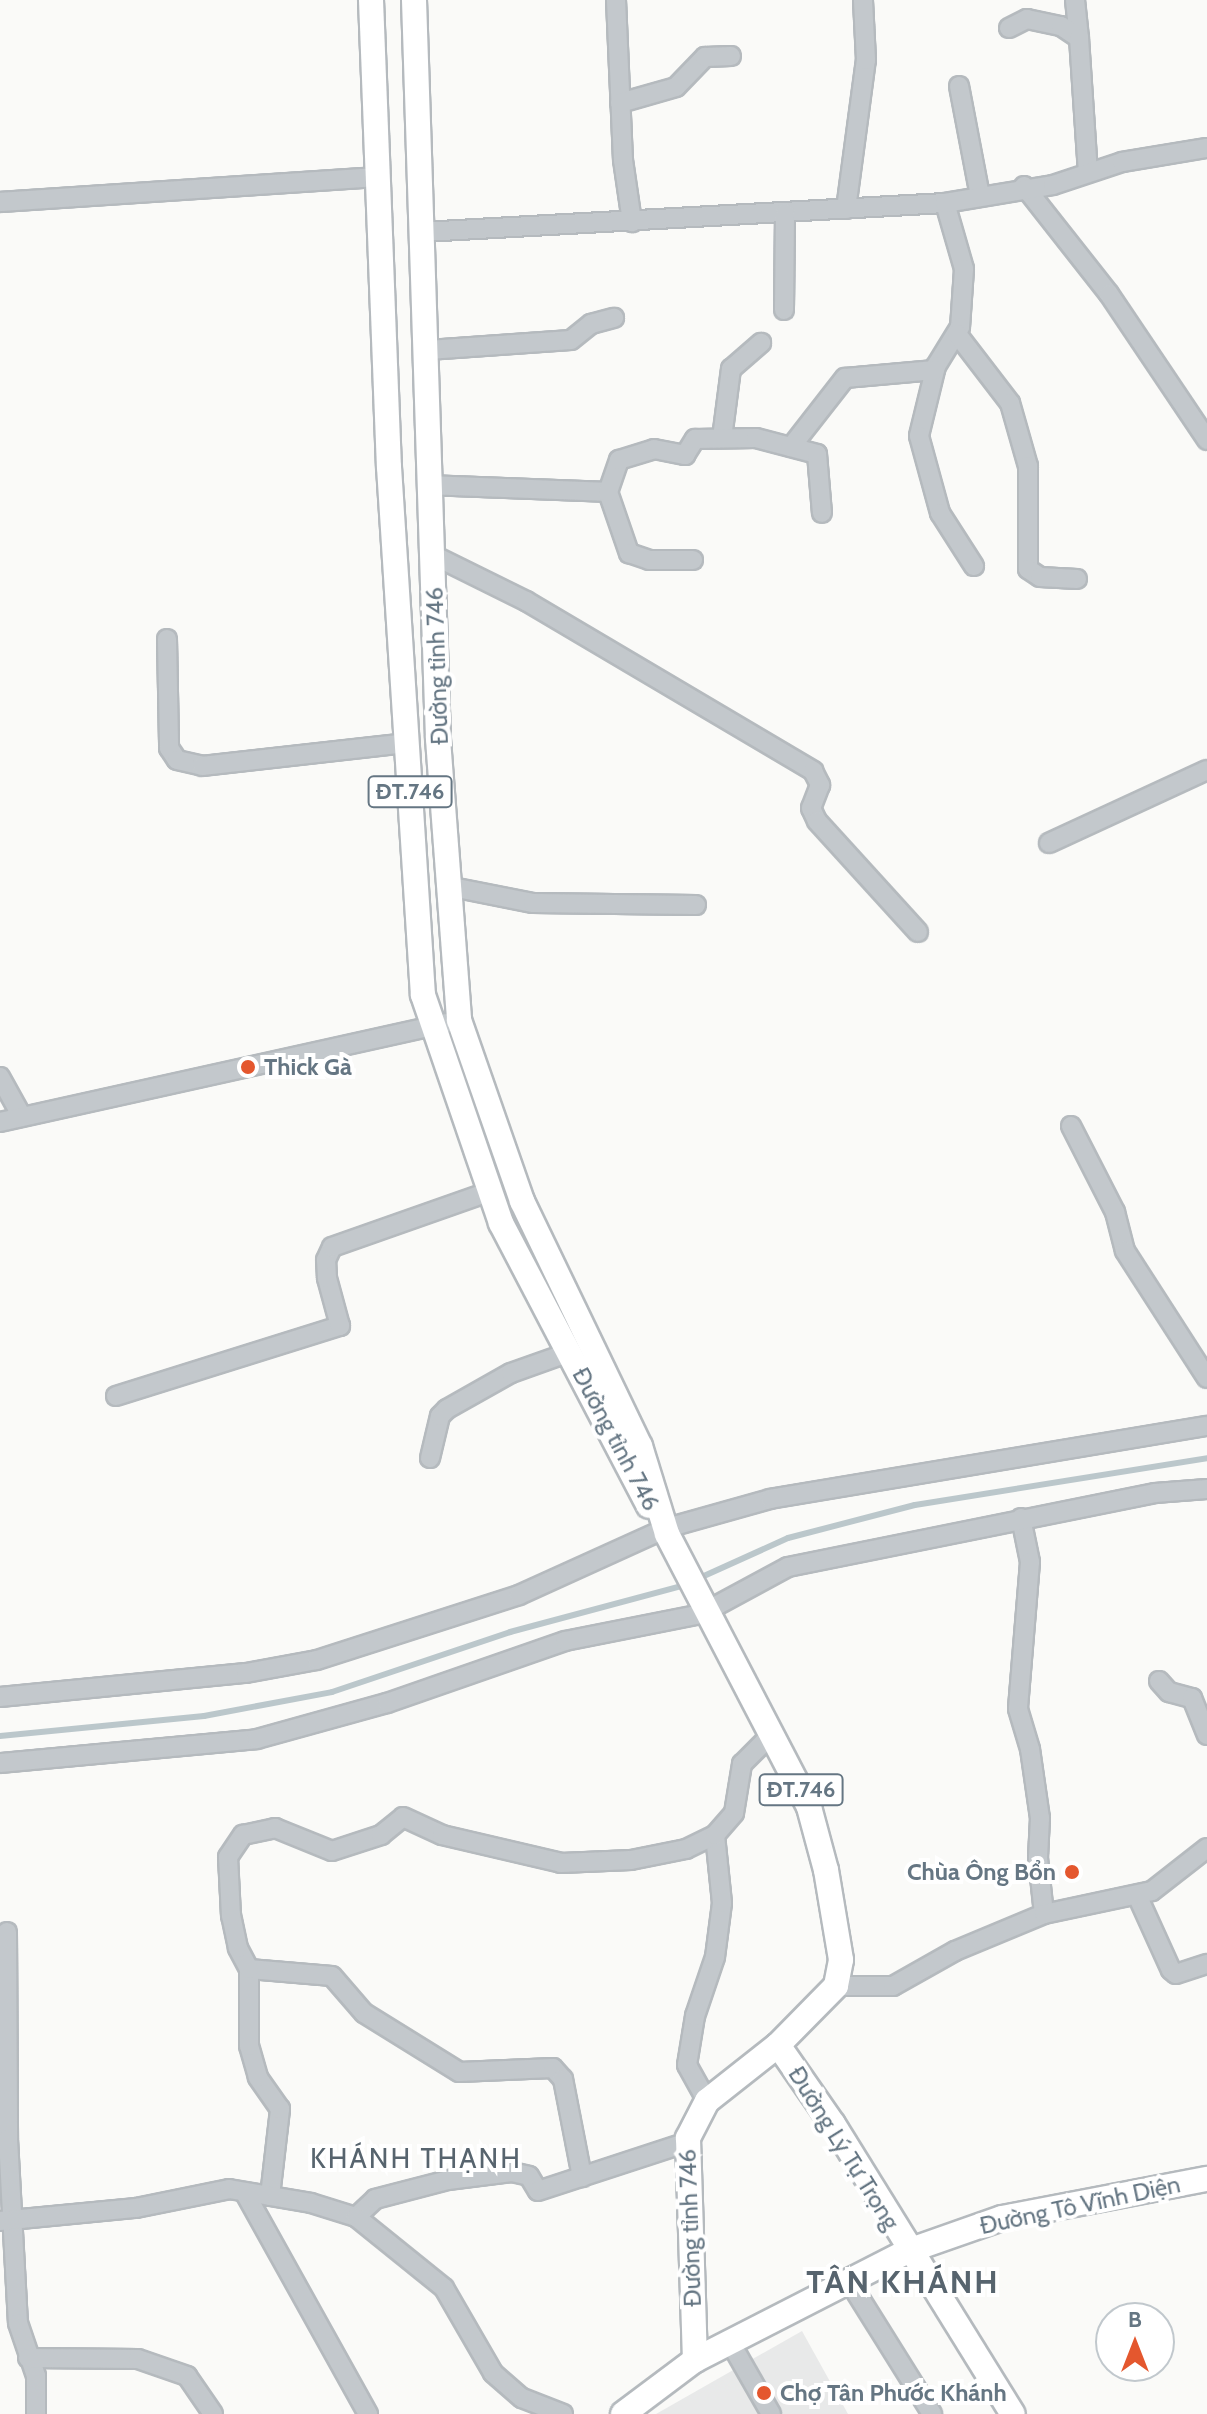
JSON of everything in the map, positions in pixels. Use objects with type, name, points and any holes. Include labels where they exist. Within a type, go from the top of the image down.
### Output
[{"type":"main road","name":"Đường tỉnh 746","points":[[371,0],[389,467],[423,995],[430,1026],[488,1192],[619,1455],[666,1529]]},
{"type":"main road","name":"Đường tỉnh 746","points":[[414,0],[428,350],[429,485],[447,886],[459,1020],[522,1201],[640,1446],[666,1529]]},
{"type":"main road","name":"ĐT.746","points":[[666,1529],[705,1612],[773,1733],[809,1807],[826,1870],[841,1960],[836,1986]]},
{"type":"main road","name":"Đường tỉnh 746","points":[[695,2360],[688,2142],[707,2101],[778,2045],[836,1986]]},
{"type":"main road","name":"Đường Lý Tự Trọng","points":[[778,2045],[833,2124],[908,2251],[1013,2414]]},
{"type":"main road","name":"Đường Tô Vĩnh Diện","points":[[908,2251],[1002,2218],[1207,2179]]},
{"type":"main road","points":[[623,2414],[695,2360],[908,2251]]},
{"type":"street","points":[[616,0],[620,103],[632,222]]},
{"type":"street","points":[[846,209],[866,60],[863,0]]},
{"type":"street","points":[[1075,0],[1088,173]]},
{"type":"street","points":[[1009,28],[1027,19],[1061,26],[1079,38]]},
{"type":"street","points":[[620,103],[676,87],[705,57],[731,56]]},
{"type":"street","points":[[959,86],[980,196]]},
{"type":"street","points":[[423,232],[945,203],[1024,186],[1053,185],[1122,162],[1207,148]]},
{"type":"street","points":[[0,202],[380,177]]},
{"type":"street","points":[[1024,186],[1109,294],[1207,440]]},
{"type":"street","points":[[945,203],[964,269],[957,334],[935,370],[919,436],[940,513],[974,566]]},
{"type":"street","points":[[784,310],[785,213]]},
{"type":"street","points":[[428,350],[571,340],[591,324],[614,318]]},
{"type":"street","points":[[957,334],[1010,403],[1028,466],[1028,569],[1040,577],[1077,579]]},
{"type":"street","points":[[722,438],[731,369],[761,343]]},
{"type":"street","points":[[791,447],[845,378],[935,370]]},
{"type":"street","points":[[693,560],[649,560],[629,553],[608,492],[619,460],[654,449],[685,455],[695,439],[756,438],[791,447],[817,454],[822,513]]},
{"type":"street","points":[[429,485],[608,492]]},
{"type":"street","points":[[433,555],[526,601],[813,771],[820,785],[811,808],[817,821],[918,932]]},
{"type":"street","points":[[167,639],[169,748],[177,760],[202,766],[406,743]]},
{"type":"street","points":[[1049,843],[1207,770]]},
{"type":"street","points":[[447,886],[533,903],[696,905]]},
{"type":"street","points":[[0,1122],[459,1020]]},
{"type":"street","points":[[0,1077],[21,1115]]},
{"type":"street","points":[[1071,1126],[1115,1212],[1125,1251],[1207,1378]]},
{"type":"street","points":[[116,1396],[340,1326],[327,1278],[326,1260],[332,1247],[488,1192]]},
{"type":"street","points":[[430,1458],[440,1416],[447,1409],[511,1373],[570,1352]]},
{"type":"street","points":[[0,1697],[246,1673],[317,1660],[519,1595],[666,1529],[785,1496],[1207,1426]]},
{"type":"street","points":[[0,1763],[257,1739],[387,1703],[565,1641],[705,1612],[788,1567],[1155,1493],[1207,1489]]},
{"type":"street","points":[[1021,1518],[1030,1562],[1018,1709],[1030,1749],[1040,1818],[1038,1858],[1044,1914]]},
{"type":"street","points":[[1159,1681],[1169,1692],[1192,1698],[1207,1735]]},
{"type":"street","points":[[270,2196],[280,2109],[258,2077],[249,2046],[249,1969],[231,1916],[228,1857],[243,1835],[275,1828],[332,1851],[381,1835],[403,1817],[442,1835],[561,1863],[631,1860],[686,1849],[715,1835],[734,1813],[742,1764],[773,1733]]},
{"type":"street","points":[[707,2101],[687,2065],[719,1930],[720,1858],[715,1835]]},
{"type":"street","points":[[836,1986],[893,1986],[955,1951],[1044,1914],[1152,1891],[1207,1848]]},
{"type":"street","points":[[1137,1895],[1171,1970],[1176,1974],[1207,1964]]},
{"type":"street","points":[[7,1932],[9,2324],[36,2376],[36,2414]]},
{"type":"street","points":[[249,1969],[332,1976],[364,2013],[459,2072],[553,2068],[563,2079],[582,2177]]},
{"type":"street","points":[[356,2217],[375,2199],[448,2180],[512,2172],[529,2176],[538,2191],[688,2142]]},
{"type":"street","points":[[7,2220],[136,2208],[229,2189],[356,2217],[444,2288],[493,2373],[522,2398],[563,2414]]},
{"type":"street","points":[[245,2193],[368,2414]]},
{"type":"street","points":[[849,2281],[932,2414]]},
{"type":"street","points":[[730,2342],[771,2414]]},
{"type":"street","points":[[28,2358],[138,2359],[187,2376],[213,2414]]},
{"type":"shaded area","name":"Chợ Tân Phước Khánh","points":[[802,2331],[848,2414],[656,2414]]},
{"type":"waterway","points":[[695,1580],[788,1538],[915,1505],[1207,1458]]},
{"type":"waterway","points":[[0,1736],[204,1716],[332,1692],[510,1632],[685,1585]]},
{"type":"place","name":"Thick Gà","points":[[248,1067]]},
{"type":"place","name":"Chùa Ông Bổn","points":[[1072,1872]]},
{"type":"place","name":"Chợ Tân Phước Khánh","points":[[764,2393]]},
{"type":"district","name":"KHÁNH THẠNH","points":[[416,2158]]},
{"type":"district","name":"TÂN KHÁNH","points":[[903,2282]]}]
